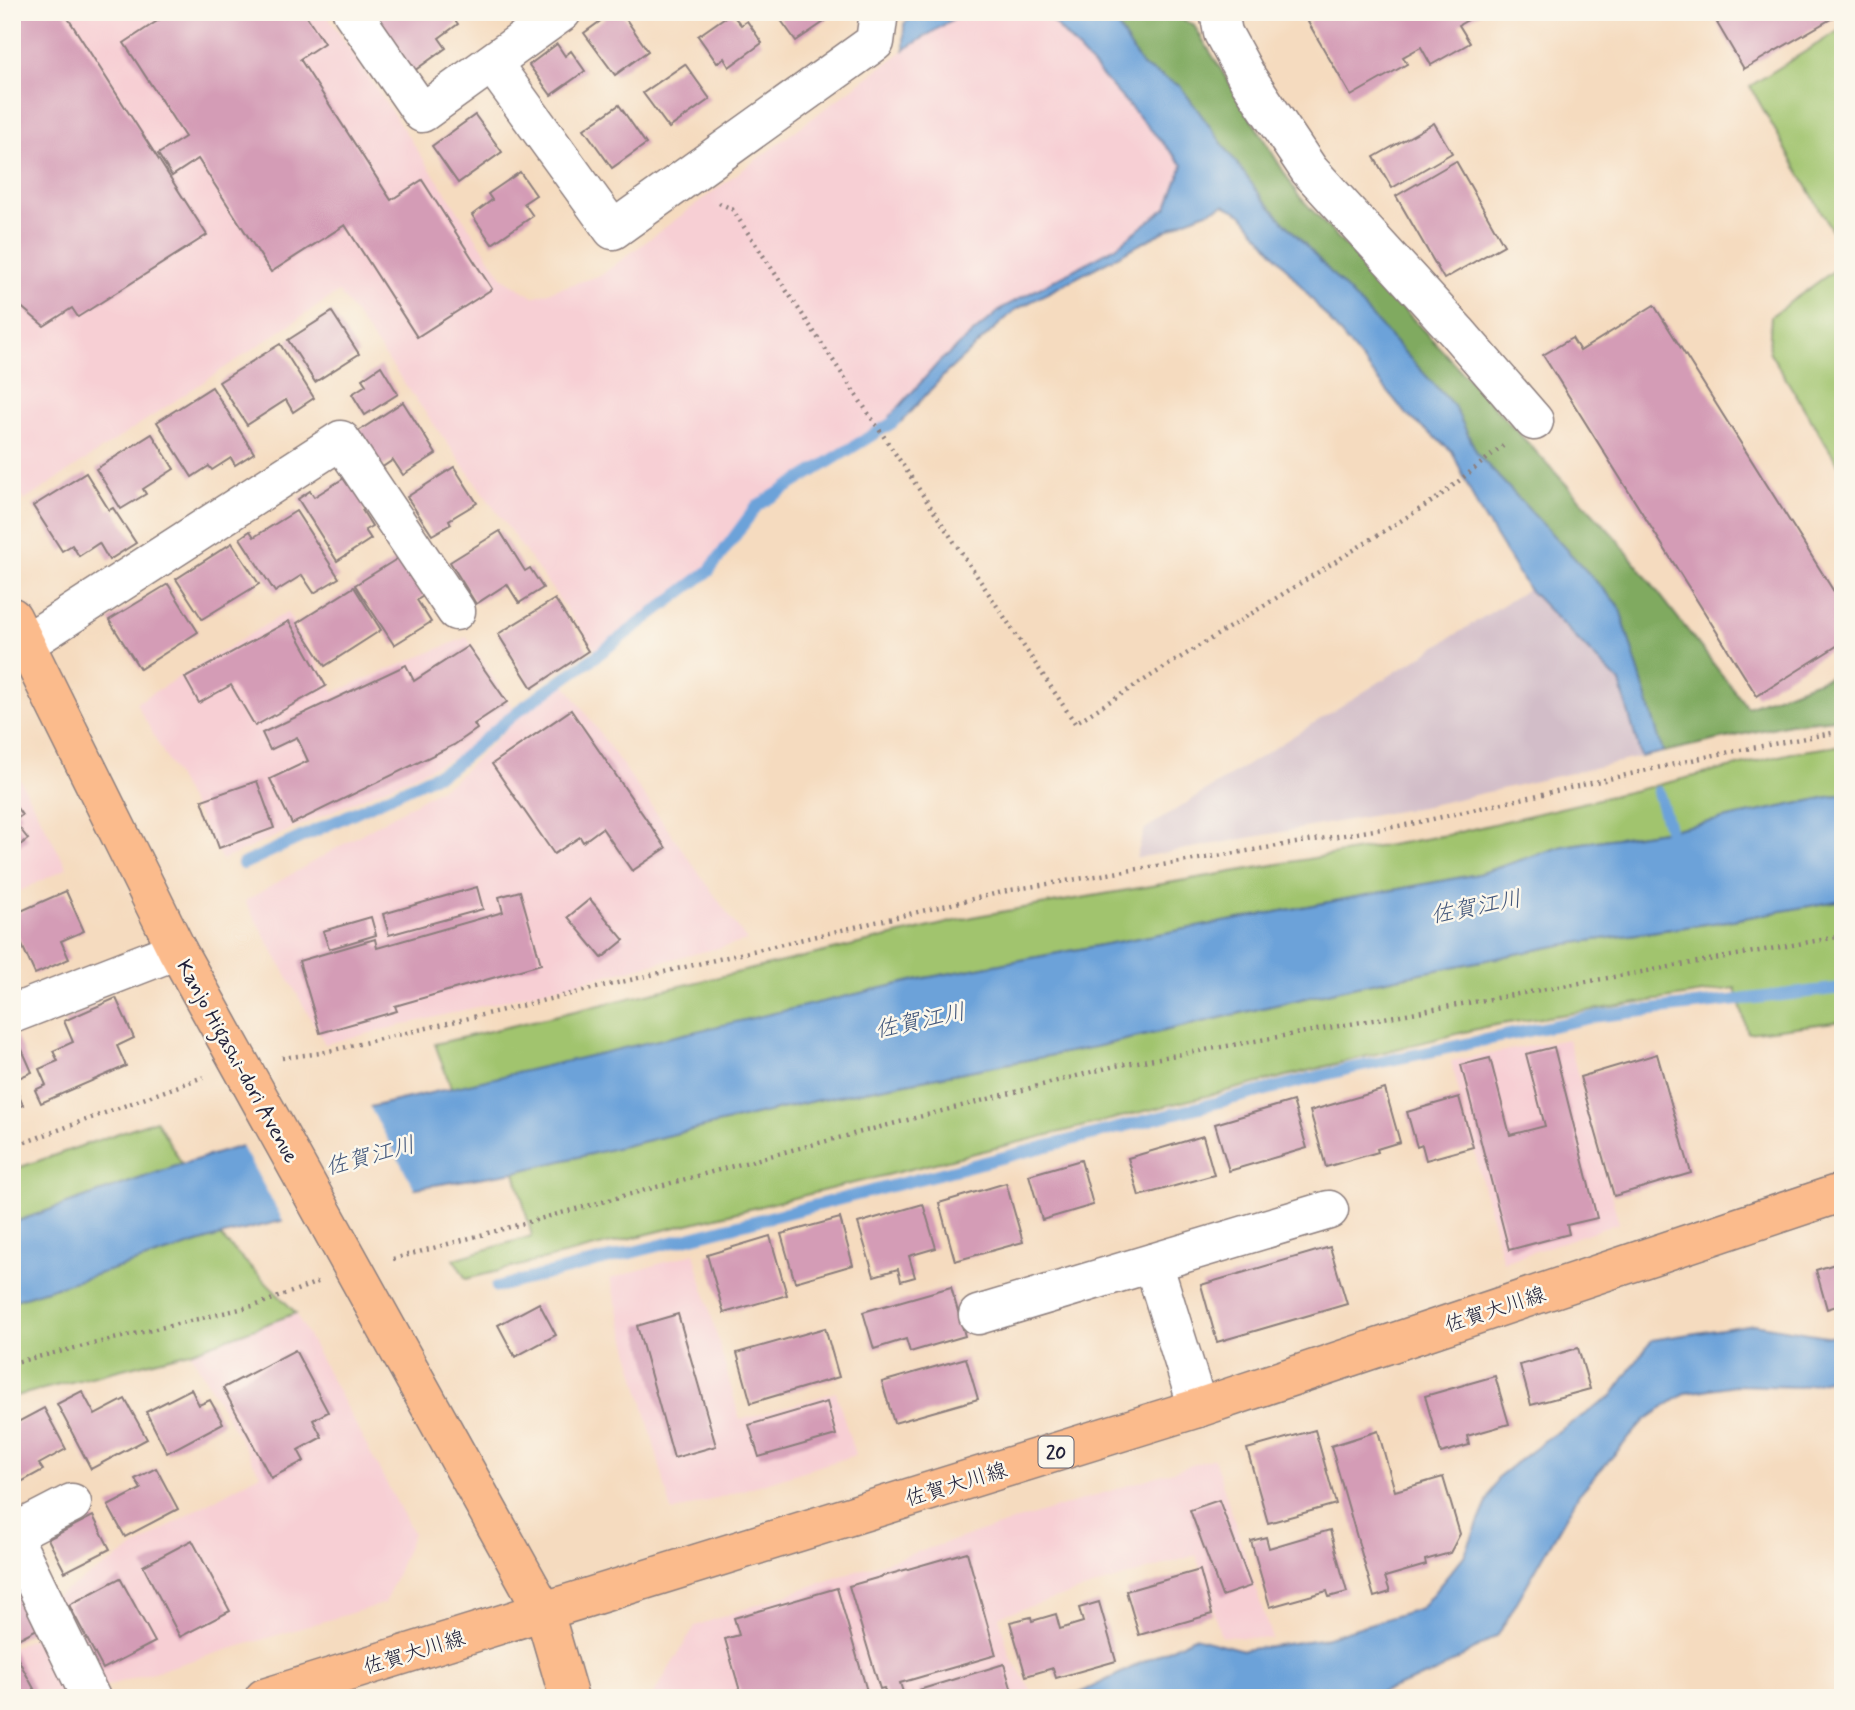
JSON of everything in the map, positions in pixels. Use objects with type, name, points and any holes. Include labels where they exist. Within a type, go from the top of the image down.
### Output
[{"type":"main road","name":"Kanjo Higashi-dori Avenue","points":[[17,628],[177,950],[544,1612],[569,1698]]},
{"type":"main road","name":"佐賀大川線","points":[[264,1698],[1198,1408],[1843,1192]]},
{"type":"street","points":[[352,12],[422,113],[562,12]]},
{"type":"street","points":[[492,63],[613,230],[875,42],[879,12]]},
{"type":"street","points":[[1219,12],[1223,33],[1248,79],[1310,170],[1534,421]]},
{"type":"street","points":[[17,628],[341,440],[456,611]]},
{"type":"street","points":[[12,1014],[177,950]]},
{"type":"street","points":[[978,1315],[1329,1210]]},
{"type":"street","points":[[1153,1263],[1198,1408]]},
{"type":"street","points":[[72,1503],[12,1535],[92,1698]]},
{"type":"path","points":[[686,178],[699,194],[732,209],[1075,723],[1436,499],[1490,456]]},
{"type":"path","points":[[12,1147],[239,1064],[321,1053],[1012,890],[1411,824],[1714,755],[1843,731]]},
{"type":"path","points":[[12,1363],[257,1305],[355,1270],[435,1246],[1115,1066],[1843,936]]},
{"type":"shaded area","points":[[12,12],[325,12],[503,278],[533,297],[601,275],[904,50],[964,12],[1044,12],[1183,165],[1167,207],[1116,247],[1004,307],[939,362],[890,417],[753,502],[704,569],[597,652],[339,292],[24,501],[12,478]]},
{"type":"shaded area","points":[[1528,589],[1620,683],[1641,757],[1426,806],[1136,858],[1145,829]]},
{"type":"shaded area","points":[[287,612],[335,692],[467,637],[514,710],[456,757],[222,860],[136,703]]},
{"type":"shaded area","points":[[565,684],[747,941],[325,1044],[245,901],[453,781],[518,718]]},
{"type":"shaded area","points":[[12,765],[67,868],[12,895]]},
{"type":"shaded area","points":[[1568,1039],[1619,1223],[1503,1262],[1451,1061]]},
{"type":"shaded area","points":[[694,1253],[740,1420],[836,1392],[855,1455],[672,1512],[610,1279]]},
{"type":"shaded area","points":[[296,1313],[413,1533],[385,1603],[66,1698],[12,1698],[12,1647],[57,1628],[45,1603],[194,1511],[260,1474],[190,1352]]},
{"type":"shaded area","points":[[1214,1458],[1272,1639],[1221,1636],[1196,1555],[999,1616],[1010,1656],[1036,1698],[654,1698],[653,1695],[695,1626],[838,1577]]},
{"type":"green space","points":[[1109,12],[1162,12],[1193,24],[1298,195],[1615,537],[1747,707],[1829,677],[1843,675],[1843,718],[1790,724],[1663,752],[1619,606],[1478,455],[1454,406],[1263,199],[1180,86],[1142,66]]},
{"type":"green space","points":[[1843,28],[1843,472],[1769,351],[1771,316],[1836,269],[1838,241],[1750,86]]},
{"type":"green space","points":[[1843,745],[1843,794],[1670,830],[1563,846],[1478,874],[925,978],[452,1090],[435,1044],[977,916],[1447,835],[1796,752]]},
{"type":"green space","points":[[1843,900],[1843,1021],[1748,1033],[1735,988],[1489,1026],[466,1279],[454,1259],[532,1236],[515,1172],[818,1100],[1095,1047],[1357,986],[1561,945],[1727,921]]},
{"type":"green space","points":[[156,1120],[182,1164],[12,1223],[12,1170]]},
{"type":"green space","points":[[220,1236],[296,1313],[190,1352],[12,1397],[12,1301]]},
{"type":"water","points":[[915,12],[964,12],[904,50],[904,24]]},
{"type":"water","points":[[1044,12],[1109,12],[1142,66],[1180,86],[1263,199],[1454,406],[1478,455],[1619,606],[1663,752],[1641,757],[1620,683],[1528,589],[1478,508],[1452,451],[1407,415],[1242,214],[1224,205],[1184,221],[1015,310],[945,374],[902,421],[893,427],[890,417],[939,362],[1004,307],[1116,247],[1167,207],[1183,165]]},
{"type":"water","name":"佐賀江川","points":[[1843,794],[1843,900],[1727,921],[1561,945],[1357,986],[1095,1047],[818,1100],[515,1172],[416,1188],[220,1236],[12,1301],[12,1223],[182,1164],[370,1107],[925,978],[1478,874],[1563,846],[1670,830]]},
{"type":"water","points":[[1754,1324],[1826,1336],[1843,1336],[1843,1376],[1800,1387],[1735,1385],[1686,1393],[1645,1420],[1579,1494],[1498,1635],[1435,1673],[1365,1698],[1070,1698],[1194,1637],[1243,1650],[1321,1639],[1421,1608],[1464,1556],[1498,1477],[1545,1440],[1611,1397],[1652,1340]]},
{"type":"pier","points":[[368,1104],[416,1191],[285,1224],[240,1143]]},
{"type":"building","points":[[12,12],[64,12],[207,235],[78,317],[72,308],[44,326],[12,299]]},
{"type":"building","points":[[171,12],[304,12],[324,43],[300,59],[391,200],[422,180],[492,289],[417,337],[345,225],[271,272],[198,159],[172,176],[158,154],[185,137],[124,43]]},
{"type":"building","points":[[368,12],[449,12],[458,24],[439,38],[446,48],[411,73]]},
{"type":"building","points":[[613,12],[621,12],[648,51],[615,75],[584,33]]},
{"type":"building","points":[[775,12],[821,12],[827,20],[796,41]]},
{"type":"building","points":[[1324,12],[1482,12],[1459,25],[1470,43],[1431,65],[1421,47],[1403,57],[1407,64],[1351,96],[1308,22]]},
{"type":"building","points":[[1737,12],[1843,12],[1744,69],[1717,23]]},
{"type":"building","points":[[731,13],[741,25],[747,21],[762,43],[729,67],[724,58],[717,63],[698,36]]},
{"type":"building","points":[[557,44],[565,56],[571,51],[585,71],[551,95],[529,65]]},
{"type":"building","points":[[685,64],[710,99],[669,128],[643,93]]},
{"type":"building","points":[[619,105],[646,144],[612,168],[584,129]]},
{"type":"building","points":[[475,115],[502,152],[458,183],[432,146]]},
{"type":"building","points":[[1434,123],[1452,153],[1392,188],[1374,157]]},
{"type":"building","points":[[1456,161],[1504,245],[1444,279],[1396,196]]},
{"type":"building","points":[[520,172],[536,195],[524,203],[533,216],[492,244],[472,215],[492,200],[488,194]]},
{"type":"building","points":[[1654,305],[1843,606],[1843,642],[1757,696],[1543,355],[1572,338],[1580,351]]},
{"type":"building","points":[[332,312],[359,354],[315,382],[288,340]]},
{"type":"building","points":[[280,344],[314,398],[293,412],[286,400],[247,425],[219,382]]},
{"type":"building","points":[[381,366],[398,394],[365,415],[352,394],[366,385],[362,379]]},
{"type":"building","points":[[212,387],[254,453],[235,465],[231,458],[212,470],[209,466],[192,477],[157,422]]},
{"type":"building","points":[[403,402],[436,454],[403,475],[393,460],[381,468],[357,432]]},
{"type":"building","points":[[152,434],[174,469],[143,489],[146,494],[121,509],[96,469]]},
{"type":"building","points":[[454,467],[477,503],[449,520],[451,524],[432,535],[407,497]]},
{"type":"building","points":[[86,473],[109,510],[113,508],[136,543],[109,560],[99,543],[79,556],[72,545],[62,551],[33,506]]},
{"type":"building","points":[[349,475],[368,507],[362,510],[372,526],[365,530],[371,539],[337,561],[298,499],[310,491],[314,497]]},
{"type":"building","points":[[296,511],[339,578],[314,593],[302,575],[275,592],[240,538],[250,531],[254,537]]},
{"type":"building","points":[[500,531],[525,571],[530,568],[543,588],[519,603],[507,584],[476,604],[450,562]]},
{"type":"building","points":[[232,543],[259,584],[202,619],[176,579]]},
{"type":"building","points":[[400,557],[425,595],[417,600],[431,622],[394,645],[355,585]]},
{"type":"building","points":[[168,584],[198,632],[140,669],[109,620]]},
{"type":"building","points":[[354,587],[381,630],[325,666],[297,623]]},
{"type":"building","points":[[555,599],[588,651],[532,688],[498,634]]},
{"type":"building","points":[[289,621],[326,686],[255,726],[231,685],[199,703],[185,678]]},
{"type":"building","points":[[468,646],[507,702],[474,724],[477,729],[454,745],[292,824],[270,779],[308,761],[297,737],[270,750],[262,733],[406,665],[414,681]]},
{"type":"building","points":[[571,710],[666,848],[632,871],[602,828],[583,842],[580,837],[554,854],[492,764]]},
{"type":"building","points":[[257,781],[274,828],[219,848],[202,800]]},
{"type":"building","points":[[12,801],[22,815],[14,821],[28,839],[12,851]]},
{"type":"building","points":[[477,887],[483,909],[389,935],[383,914]]},
{"type":"building","points":[[66,891],[84,931],[61,941],[69,959],[35,974],[12,923],[12,915]]},
{"type":"building","points":[[520,891],[541,964],[395,1006],[397,1011],[320,1033],[299,961],[375,939],[377,948],[503,912],[499,897]]},
{"type":"building","points":[[590,899],[624,940],[602,958],[568,917]]},
{"type":"building","points":[[371,917],[376,935],[329,949],[323,931]]},
{"type":"building","points":[[116,998],[134,1038],[117,1046],[126,1066],[41,1103],[35,1090],[46,1085],[39,1069],[58,1061],[53,1051],[73,1042],[64,1021]]},
{"type":"building","points":[[16,1036],[32,1072],[12,1081],[12,1038]]},
{"type":"building","points":[[1554,1047],[1597,1218],[1567,1225],[1569,1234],[1509,1250],[1461,1065],[1490,1058],[1510,1135],[1545,1126],[1526,1054]]},
{"type":"building","points":[[1657,1054],[1691,1173],[1614,1196],[1580,1077]]},
{"type":"building","points":[[12,1081],[23,1105],[12,1110]]},
{"type":"building","points":[[1385,1089],[1400,1142],[1377,1149],[1378,1152],[1326,1167],[1310,1111]]},
{"type":"building","points":[[1459,1097],[1473,1147],[1426,1160],[1422,1145],[1417,1147],[1407,1112]]},
{"type":"building","points":[[1293,1101],[1307,1148],[1229,1171],[1215,1124]]},
{"type":"building","points":[[1203,1136],[1214,1175],[1139,1196],[1128,1158]]},
{"type":"building","points":[[1081,1160],[1093,1205],[1042,1220],[1029,1175]]},
{"type":"building","points":[[1006,1183],[1023,1242],[955,1261],[939,1203]]},
{"type":"building","points":[[923,1204],[936,1248],[909,1256],[915,1277],[901,1281],[898,1269],[874,1276],[858,1223]]},
{"type":"building","points":[[840,1218],[853,1265],[795,1282],[781,1234]]},
{"type":"building","points":[[770,1236],[787,1295],[724,1313],[707,1255]]},
{"type":"building","points":[[1330,1247],[1347,1304],[1217,1342],[1201,1285]]},
{"type":"building","points":[[1841,1262],[1843,1304],[1827,1309],[1816,1270]]},
{"type":"building","points":[[951,1287],[965,1336],[910,1352],[906,1339],[874,1349],[863,1312]]},
{"type":"building","points":[[539,1303],[556,1335],[515,1357],[498,1325]]},
{"type":"building","points":[[678,1314],[716,1446],[674,1458],[637,1326]]},
{"type":"building","points":[[825,1328],[839,1377],[751,1403],[737,1353]]},
{"type":"building","points":[[1578,1348],[1590,1389],[1531,1405],[1520,1365]]},
{"type":"building","points":[[295,1350],[328,1412],[313,1420],[322,1437],[298,1450],[304,1461],[271,1478],[223,1388]]},
{"type":"building","points":[[966,1358],[978,1399],[894,1423],[882,1382]]},
{"type":"building","points":[[1495,1376],[1509,1424],[1467,1436],[1469,1445],[1441,1453],[1425,1396]]},
{"type":"building","points":[[191,1389],[199,1405],[210,1400],[223,1423],[167,1453],[146,1412]]},
{"type":"building","points":[[82,1391],[95,1415],[125,1399],[147,1439],[91,1469],[57,1404]]},
{"type":"building","points":[[827,1402],[836,1435],[759,1457],[749,1425]]},
{"type":"building","points":[[44,1408],[66,1449],[39,1464],[43,1470],[12,1487],[12,1425]]},
{"type":"building","points":[[1315,1430],[1336,1504],[1268,1523],[1247,1449]]},
{"type":"building","points":[[1378,1431],[1395,1491],[1443,1477],[1460,1534],[1450,1553],[1425,1560],[1426,1565],[1385,1577],[1390,1592],[1374,1597],[1331,1446]]},
{"type":"building","points":[[156,1468],[178,1509],[125,1537],[108,1506],[141,1489],[135,1479]]},
{"type":"building","points":[[1219,1500],[1251,1586],[1222,1596],[1190,1510]]},
{"type":"building","points":[[93,1516],[110,1549],[65,1572],[48,1539]]},
{"type":"building","points":[[1330,1530],[1347,1592],[1329,1597],[1327,1591],[1270,1607],[1251,1541],[1266,1537],[1269,1548]]},
{"type":"building","points":[[192,1540],[230,1611],[180,1637],[143,1566]]},
{"type":"building","points":[[967,1552],[996,1655],[900,1683],[905,1698],[887,1698],[884,1688],[880,1689],[849,1586]]},
{"type":"building","points":[[1200,1570],[1212,1614],[1139,1635],[1126,1591]]},
{"type":"building","points":[[120,1578],[155,1642],[103,1669],[69,1605]]},
{"type":"building","points":[[837,1588],[869,1698],[742,1698],[725,1639],[739,1635],[734,1618]]},
{"type":"building","points":[[21,1591],[41,1627],[12,1642],[12,1595]]},
{"type":"building","points":[[1099,1602],[1116,1661],[1056,1678],[1053,1668],[1026,1676],[1010,1622],[1031,1617],[1032,1621],[1056,1614],[1060,1629],[1083,1622],[1079,1608]]},
{"type":"building","points":[[12,1648],[39,1698],[12,1698]]},
{"type":"building","points":[[1004,1664],[1014,1698],[921,1698],[919,1690]]},
{"type":"waterway","points":[[243,864],[451,768],[518,711],[709,571],[757,506],[892,423],[902,412]]},
{"type":"waterway","points":[[1658,792],[1674,845]]},
{"type":"waterway","points":[[497,1287],[1348,1069],[1599,1016],[1843,988]]}]
